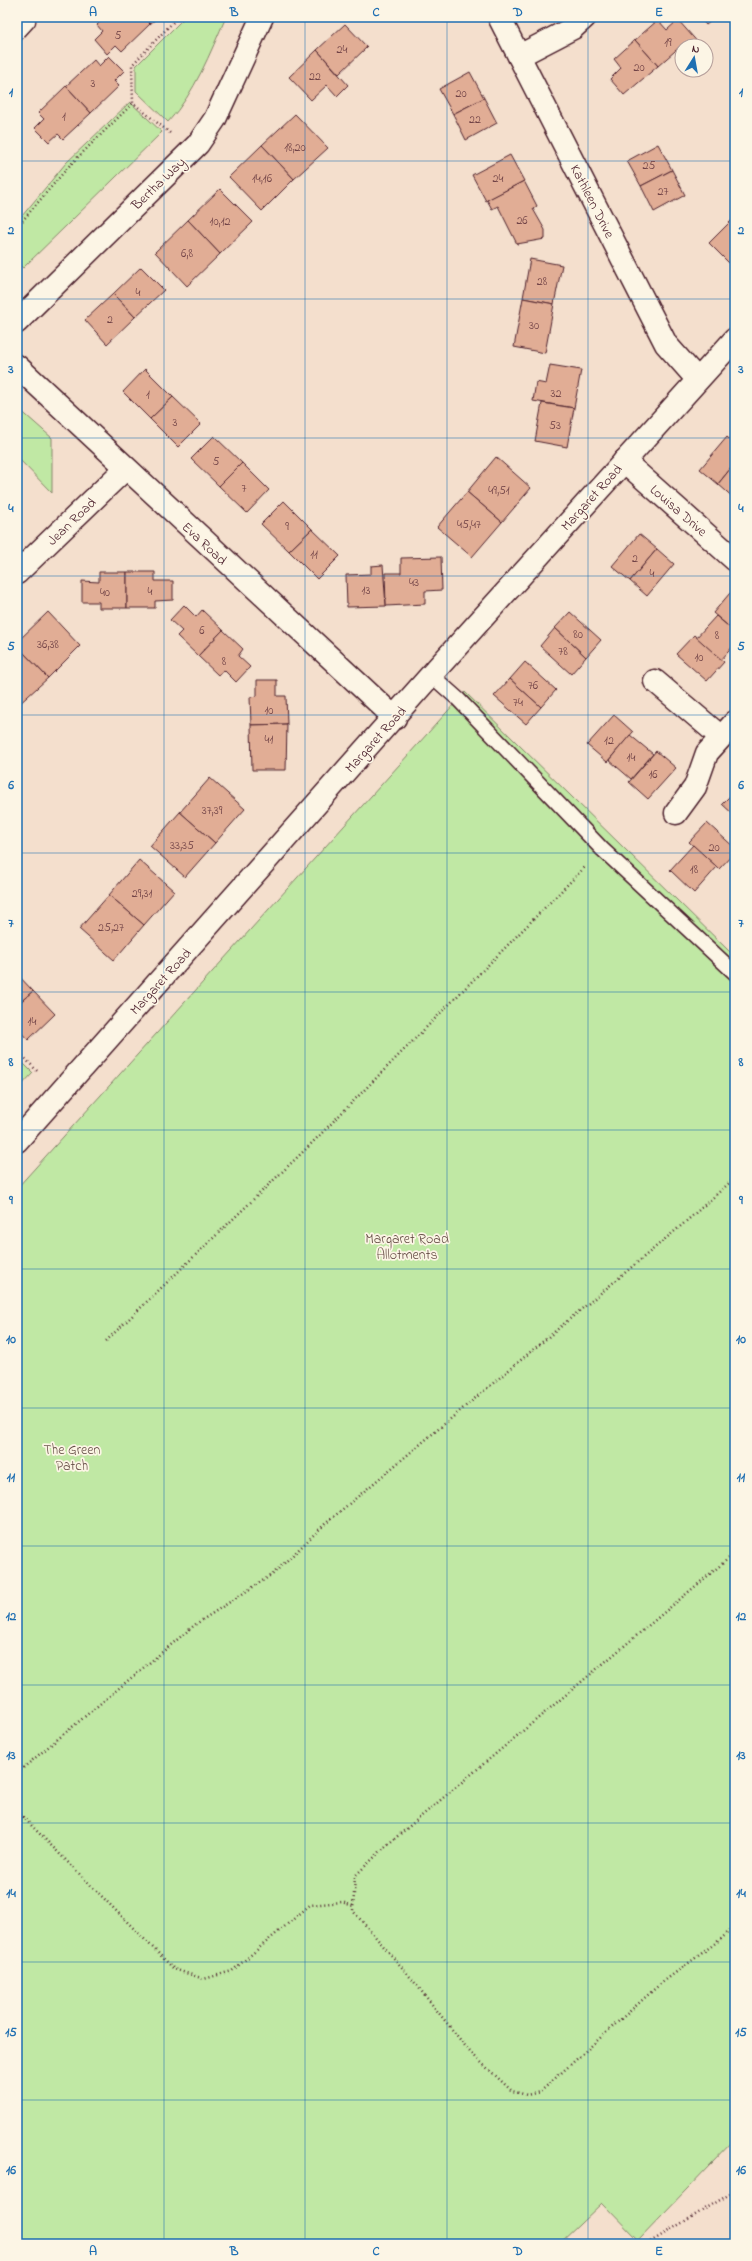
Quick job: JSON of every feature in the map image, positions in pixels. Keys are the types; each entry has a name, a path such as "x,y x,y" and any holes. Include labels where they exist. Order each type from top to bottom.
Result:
{"street":[{"name":"Bertha Way","path":"17,322 198,144 215,119 262,17"},
{"name":"Kathleen Drive","path":"499,17 666,344 697,379"},
{"path":"519,56 573,28 585,17"},
{"name":"Margaret Road","path":"17,1141 395,718 431,675 697,379 735,339"},
{"name":"Eva Road","path":"17,366 125,469 395,718"},
{"name":"Louisa Drive","path":"624,461 735,560"},
{"name":"Jean Road","path":"17,573 125,469"},
{"path":"655,681 728,730 707,753 695,788 676,814"}],"lane":[{"path":"17,33 28,21 25,17"},
{"path":"431,675 464,705 602,849 735,974"}],"path":[{"path":"17,227 70,165 133,103 132,64 178,17"},
{"path":"133,103 171,134"},
{"path":"106,1341 307,1148 602,849"},
{"path":"17,1050 40,1075"},
{"path":"17,1773 196,1624 273,1574 325,1524 682,1225 735,1178"},
{"path":"735,1553 387,1845 355,1876 353,1906 353,1911 412,1978 470,2052 512,2091 527,2096 540,2092 659,1986 721,1939 735,1926"},
{"path":"17,1811 174,1969 204,1979 232,1971 310,1905 342,1902 353,1906"},
{"path":"647,2244 735,2191"}],"green space":[{"path":"185,17 226,17 194,86 178,111 168,122 136,91 136,66"},
{"path":"130,102 162,132 23,268 17,263 17,222 66,163"},
{"path":"18,408 52,438 52,493 17,457"},
{"name":"Margaret Road Allotments","path":"465,692 731,953 735,949 735,2139 638,2240 602,2203 559,2244 17,2244 17,1188"},
{"path":"17,1057 33,1073 17,1090"}],"building":[{"path":"105,17 143,17 150,24 122,51 116,45 107,54 94,39 102,31 97,25"},
{"path":"143,17 158,17 150,24"},
{"path":"699,17 716,17 706,25"},
{"path":"658,20 667,30 678,20 694,38 674,38 674,52 658,66 635,40"},
{"path":"345,24 367,47 339,74 317,50"},
{"path":"635,40 658,66 624,95 610,79 621,68 614,59"},
{"path":"317,50 348,85 337,96 327,85 311,100 289,77"},
{"path":"109,56 124,71 114,81 119,86 91,113 66,86 94,60 99,66"},
{"path":"470,72 484,98 453,114 439,89"},
{"path":"66,86 91,113 63,139 58,134 49,142 35,128 44,119 38,113"},
{"path":"484,98 497,123 466,140 453,114"},
{"path":"295,114 328,148 294,179 262,145"},
{"path":"658,144 672,170 641,186 627,161"},
{"path":"262,145 294,179 262,211 229,177"},
{"path":"510,155 524,181 486,201 472,175"},
{"path":"672,170 685,195 654,212 641,186"},
{"path":"524,181 537,206 533,209 545,230 545,239 517,244 498,206 492,209 487,200"},
{"path":"220,189 253,222 220,254 188,220"},
{"path":"735,217 735,265 733,267 709,243"},
{"path":"188,220 220,254 187,286 155,252"},
{"path":"530,259 562,265 554,304 523,298"},
{"path":"141,267 164,290 135,317 113,294"},
{"path":"113,294 135,317 107,344 85,320"},
{"path":"523,298 554,304 545,353 514,347"},
{"path":"550,365 581,370 574,408 533,401 536,382 546,384"},
{"path":"145,369 173,397 150,419 123,392"},
{"path":"173,397 201,424 178,447 150,419"},
{"path":"542,403 574,408 567,447 535,441"},
{"path":"214,436 242,463 219,486 191,459"},
{"path":"727,437 735,444 735,463 718,484 700,469"},
{"path":"496,457 531,488 502,522 467,492"},
{"path":"242,463 269,490 247,513 219,486"},
{"path":"735,463 735,499 718,484"},
{"path":"467,492 502,522 472,557 437,527"},
{"path":"284,501 312,529 289,551 261,524"},
{"path":"312,529 340,556 317,579 289,551"},
{"path":"639,534 657,549 630,581 612,566"},
{"path":"657,549 674,564 647,596 630,581"},
{"path":"441,557 442,590 425,591 425,604 386,606 385,573 401,573 401,558"},
{"path":"383,565 386,606 347,607 346,575 371,574 371,566"},
{"path":"99,572 127,572 127,608 99,608 99,602 82,602 82,581 99,582"},
{"path":"127,572 155,572 155,581 173,581 173,600 155,601 155,608 127,608"},
{"path":"730,593 735,597 735,632 713,613"},
{"path":"184,605 196,617 202,610 223,630 198,656 177,636 182,631 170,620"},
{"path":"48,612 80,646 48,678 17,646 17,642"},
{"path":"570,612 601,640 586,657 555,628"},
{"path":"716,616 735,632 735,644 721,660 696,638"},
{"path":"555,628 586,657 571,674 540,646"},
{"path":"223,630 243,649 238,656 250,667 236,682 224,670 218,675 198,656"},
{"path":"694,635 724,662 707,681 676,654"},
{"path":"17,646 48,678 17,706"},
{"path":"525,662 556,690 541,707 510,679"},
{"path":"510,679 541,707 526,724 494,696"},
{"path":"257,680 277,680 277,696 286,696 287,724 251,725 250,697 257,696"},
{"path":"614,715 633,732 607,762 587,745"},
{"path":"287,724 286,770 252,770 251,725"},
{"path":"630,735 653,754 631,779 609,760"},
{"path":"656,751 676,768 648,799 629,782"},
{"path":"210,778 245,809 215,843 180,812"},
{"path":"735,791 735,816 722,804"},
{"path":"180,812 215,843 185,877 150,846"},
{"path":"707,823 735,848 735,852 719,869 689,842"},
{"path":"693,845 717,867 694,893 670,870"},
{"path":"139,860 174,891 144,925 109,895"},
{"path":"109,895 144,925 114,960 79,929"},
{"path":"17,974 33,991 17,1005"},
{"path":"33,991 55,1014 28,1040 17,1028 17,1005"}],"park label":[{"name":"The Green Patch","path":"72,1458"}]}
